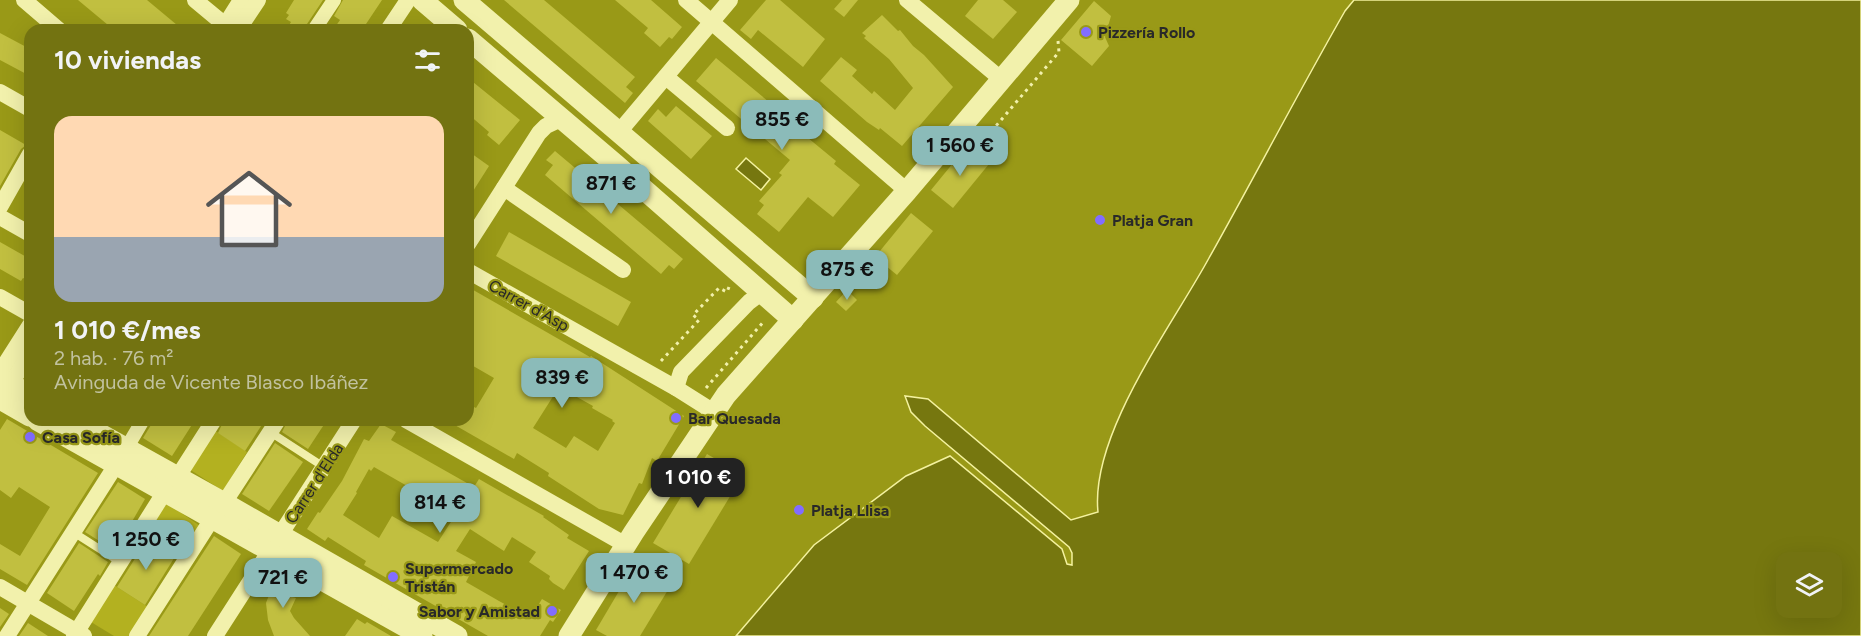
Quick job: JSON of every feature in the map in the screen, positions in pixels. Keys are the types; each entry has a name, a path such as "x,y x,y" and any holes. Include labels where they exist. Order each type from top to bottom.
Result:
{"street":[{"path":"24,0 52,24"},
{"path":"195,0 223,24"},
{"path":"230,24 241,0"},
{"path":"233,24 258,0"},
{"path":"318,24 334,0"},
{"path":"392,24 408,0"},
{"path":"422,0 450,24"},
{"path":"464,0 813,298"},
{"path":"686,0 907,191"},
{"path":"591,144 603,144 619,132 730,0"},
{"path":"908,0 1001,79"},
{"path":"569,636 626,545 706,406 726,395 813,298 1069,0"},
{"path":"474,44 793,320"},
{"path":"666,77 727,128"},
{"path":"0,92 24,106"},
{"path":"474,235 539,133 546,126 561,119"},
{"path":"0,207 24,165"},
{"path":"504,188 623,270"},
{"path":"0,217 24,231"},
{"name":"Carrer d'Asp","path":"474,274 706,406"},
{"path":"676,388 681,372 749,302 757,296 771,300"},
{"path":"0,297 24,311"},
{"path":"2,389 24,338"},
{"path":"2,389 24,361"},
{"path":"2,389 24,394"},
{"path":"2,389 24,410"},
{"path":"51,426 121,457 275,543 457,636"},
{"path":"82,426 121,457"},
{"path":"7,636 139,426"},
{"path":"0,588 79,634 120,562 210,426"},
{"path":"137,636 274,426"},
{"name":"Carrer d'Elda","path":"215,636 350,426"},
{"path":"417,426 626,545"},
{"path":"275,543 422,636"}],"lane":[{"path":"274,426 324,467"},
{"path":"73,532 120,562"}],"path":[{"path":"706,406 709,383 771,300"}],"shaded area":[{"path":"1354,0 1861,0 1861,636 736,636 814,545 906,476 950,456 1062,549 1067,564 1072,565 1072,553 1069,547 925,426 911,412 905,396 928,399 1071,520 1098,512 1099,481 1107,449 1120,415 1345,11"},
{"path":"746,158 770,179 761,190 736,169"},
{"path":"214,430 247,452 223,491 189,469"},
{"path":"167,503 200,526 180,558 145,536"},
{"path":"114,585 148,607 129,636 114,636 91,622"}],"building":[{"path":"78,0 147,0 176,24 107,24"},
{"path":"294,0 323,0 307,24 290,24 291,22 286,19 289,15 286,13"},
{"path":"343,0 382,0 366,24 337,24 340,20 334,16"},
{"path":"504,0 544,0 635,77 626,87 633,93 625,103"},
{"path":"615,0 651,0 682,27 672,39 669,37 660,47 644,33 648,28"},
{"path":"766,0 780,0 825,39 803,67 758,30 751,39 740,30"},
{"path":"842,0 858,0 844,17 834,9"},
{"path":"978,0 1003,0 1017,12 993,39 965,16"},
{"path":"1094,1 1111,16 1105,37 1109,46 1092,66 1061,40"},
{"path":"882,15 898,31 900,30 953,87 902,146 880,128 879,130 867,122 820,81 841,57 857,70 852,76 872,94 874,91 895,110 913,88 889,59 864,38 866,36 862,33"},
{"path":"0,33 24,46 24,73 0,60"},
{"path":"716,58 804,131 802,133 836,161 834,164 860,185 833,217 808,197 779,232 757,214 764,205 759,201 782,175 779,173 790,160 696,81"},
{"path":"474,83 520,120 499,145 487,135 489,132 474,119"},
{"path":"676,106 712,136 691,159 648,121 658,109 666,117"},
{"path":"0,130 24,144 24,147 0,186"},
{"path":"967,146 989,164 953,208 931,190"},
{"path":"555,151 683,259 674,269 669,265 661,274 545,175 553,165 546,160"},
{"path":"474,155 489,166 474,190"},
{"path":"911,213 933,231 897,275 875,257"},
{"path":"509,232 631,302 618,326 496,256"},
{"path":"0,242 24,256 24,278 21,281 0,269"},
{"path":"474,290 591,356 684,416 657,461 652,458 642,484 639,483 623,515 599,509 517,453 514,459 456,426 474,426 474,407 476,408 494,378 474,366","holes":["559,387 593,406 592,408 615,423 598,451 574,436 566,448 533,428"]},
{"path":"847,290 857,300 846,311 836,302"},
{"path":"7,419 98,473 27,585 0,569 0,544 20,556 50,507 19,487 11,498 0,490 0,430"},
{"path":"150,426 191,426 172,456 143,438"},
{"path":"221,426 261,426 245,451 218,433"},
{"path":"285,426 323,426 308,449 282,432"},
{"path":"380,426 385,426 396,432 391,440 474,487 479,479 544,516 569,535 567,538 589,551 564,590 549,579 550,576 529,562 536,552 512,537 504,551 470,529 456,551 476,562 466,582 499,601 530,618 542,599 561,610 553,622 550,620 540,636 488,636 364,565 366,561 328,537 325,541 307,529 342,481 364,439 369,441","holes":["374,467 456,514 438,542 392,516 379,538 343,515 369,469 371,471"]},
{"path":"275,443 303,462 269,511 242,494"},
{"path":"707,454 743,475 689,564 653,543"},
{"path":"118,482 145,499 115,551 85,532"},
{"path":"214,536 241,554 188,636 149,636"},
{"path":"148,538 176,555 145,605 117,587"},
{"path":"79,543 108,562 74,611 47,593"},
{"path":"635,564 671,585 640,636 607,636 596,630"},
{"path":"277,574 285,578 286,575 298,583 292,597 296,598 290,611 310,636 274,636 268,620 266,603"},
{"path":"0,608 9,614 0,627"},
{"path":"357,619 365,624 367,622 391,636 345,636"},
{"path":"28,623 48,636 19,636"}],"place":[{"name":"Pizzería Rollo","path":"1086,32"},
{"name":"Platja Gran","path":"1100,220"},
{"name":"Bar Quesada","path":"676,418"},
{"name":"Casa Sofía","path":"30,437"},
{"name":"Platja Llisa","path":"799,510"},
{"name":"Supermercado Tristán","path":"393,577"},
{"name":"Sabor y Amistad","path":"552,611"}]}
